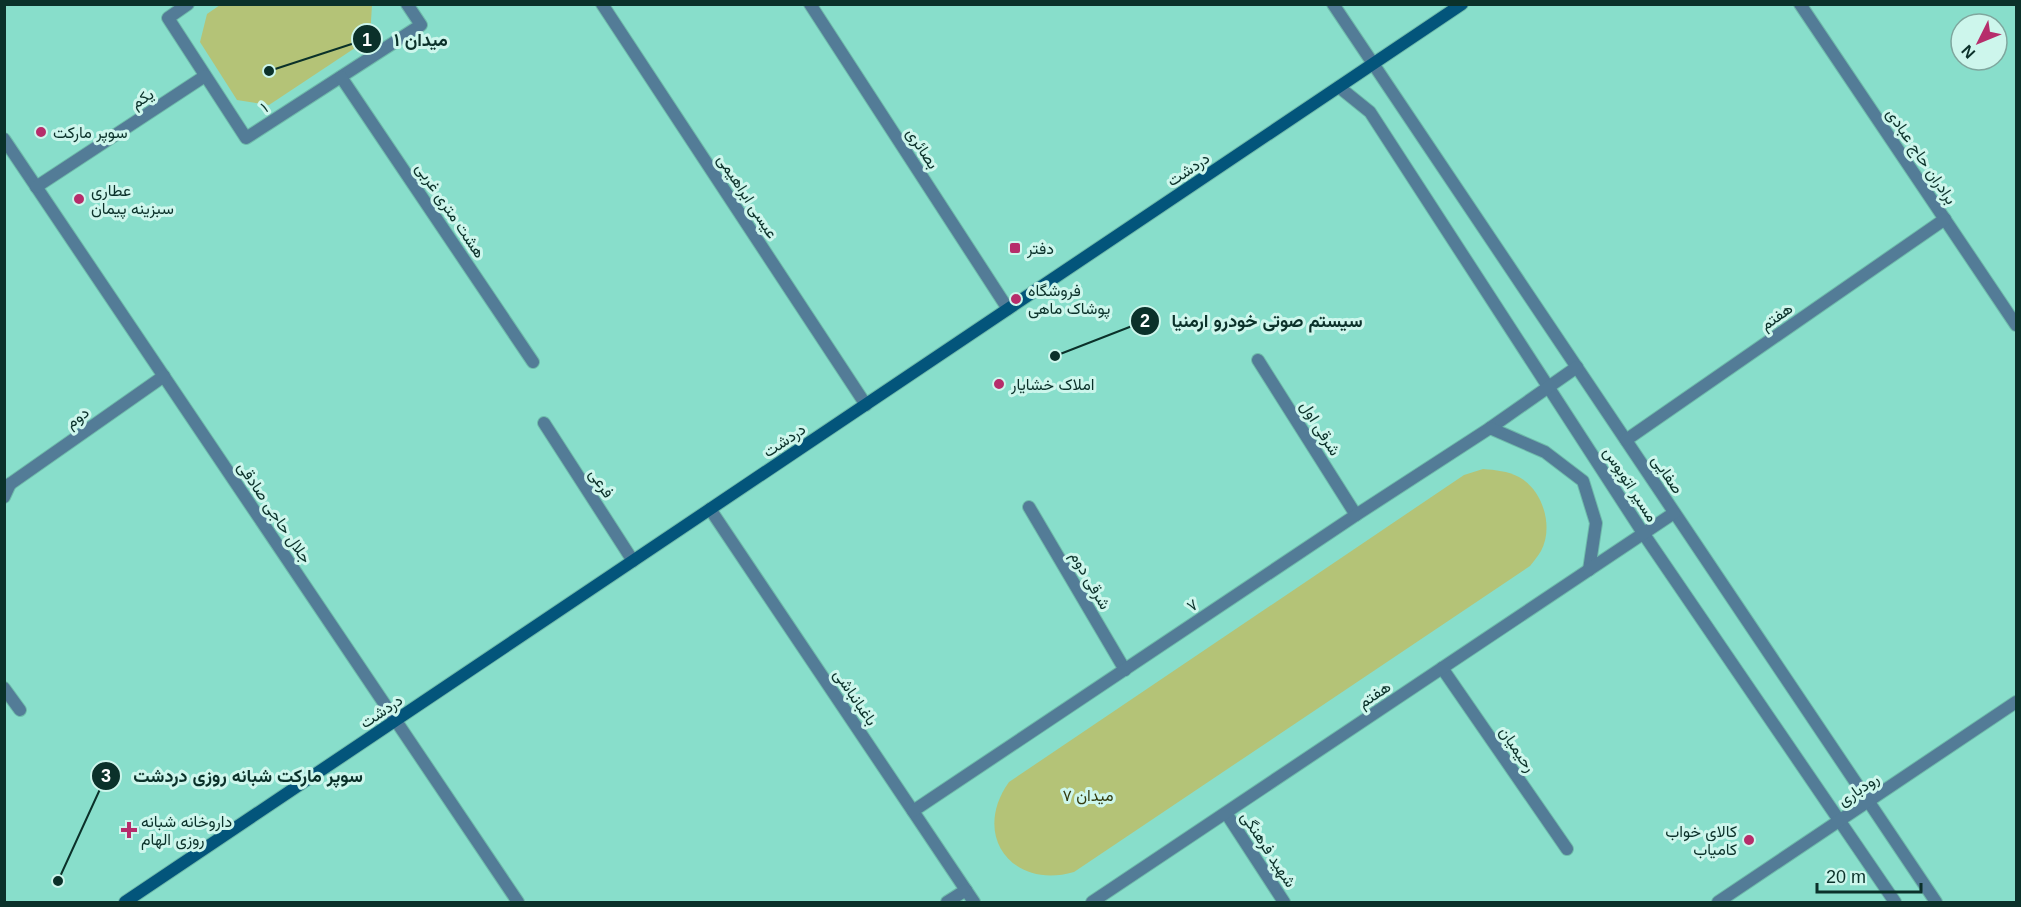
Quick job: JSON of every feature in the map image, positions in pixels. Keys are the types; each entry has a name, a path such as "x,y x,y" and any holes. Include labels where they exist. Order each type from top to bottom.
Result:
{"main road":[{"name":"دردشت","path":"125,903 1461,4"}],"street":[{"name":"۱","path":"188,4 168,18 246,138 421,25 407,4"},
{"name":"عیسی ابراهیمی","path":"602,4 866,405"},
{"name":"بصائری","path":"810,4 1008,309"},
{"name":"صفایی","path":"1333,4 1936,903"},
{"name":"برادران حاج عبادی","path":"1800,4 2016,325"},
{"name":"یکم","path":"36,187 205,76"},
{"name":"هشت متری غربی","path":"341,77 533,362"},
{"name":"مسیر اتوبوس","path":"1339,87 1370,112 1643,533 1895,903"},
{"name":"جلال حاجی صادقی","path":"4,139 518,903"},
{"name":"هفتم","path":"1626,440 1945,219"},
{"name":"شرقی اول","path":"1258,360 1356,515"},
{"name":"۷","path":"913,811 1490,428 1577,367"},
{"name":"دوم","path":"7,484 164,376"},
{"name":"فرعی","path":"544,423 633,561"},
{"path":"1490,428 1545,452 1583,481 1596,523 1589,570"},
{"path":"4,497 7,484"},
{"name":"شرقی دوم","path":"1029,507 1125,670"},
{"name":"باغبانباشی","path":"710,509 974,903"},
{"name":"هفتم","path":"1092,903 1674,513"},
{"name":"رحیمیان","path":"1442,668 1567,849"},
{"path":"4,688 20,710"},
{"name":"رودباری","path":"1718,903 2016,702"},
{"name":"شهید فرهنگی","path":"1226,813 1284,903"},
{"path":"946,903 966,890"}],"green space":[{"path":"220,5 372,5 370,38 269,105 237,100 200,42 207,14"},
{"name":"میدان ۷","path":"1483,469 1506,472 1519,477 1527,483 1540,500 1546,520 1545,541 1530,566 1074,872 1052,875 1032,873 1016,865 1004,854 997,839 994,821 998,802 1009,782 1464,475"}],"place":[{"name":"میدان ۱","path":"269,71"},
{"name":"سوپر مارکت","path":"41,132"},
{"name":"عطاری سبزینه پیمان","path":"79,199"},
{"name":"دفتر","path":"1015,248"},
{"name":"فروشگاه پوشاک ماهی","path":"1016,299"},
{"name":"سیستم صوتی خودرو ارمنیا","path":"1055,356"},
{"name":"املاک خشایار","path":"999,384"},
{"name":"داروخانه شبانه روزی الهام","path":"129,830"},
{"name":"کالای خواب کامیاب","path":"1749,840"},
{"name":"سوپر مارکت شبانه روزی دردشت","path":"58,881"}]}
